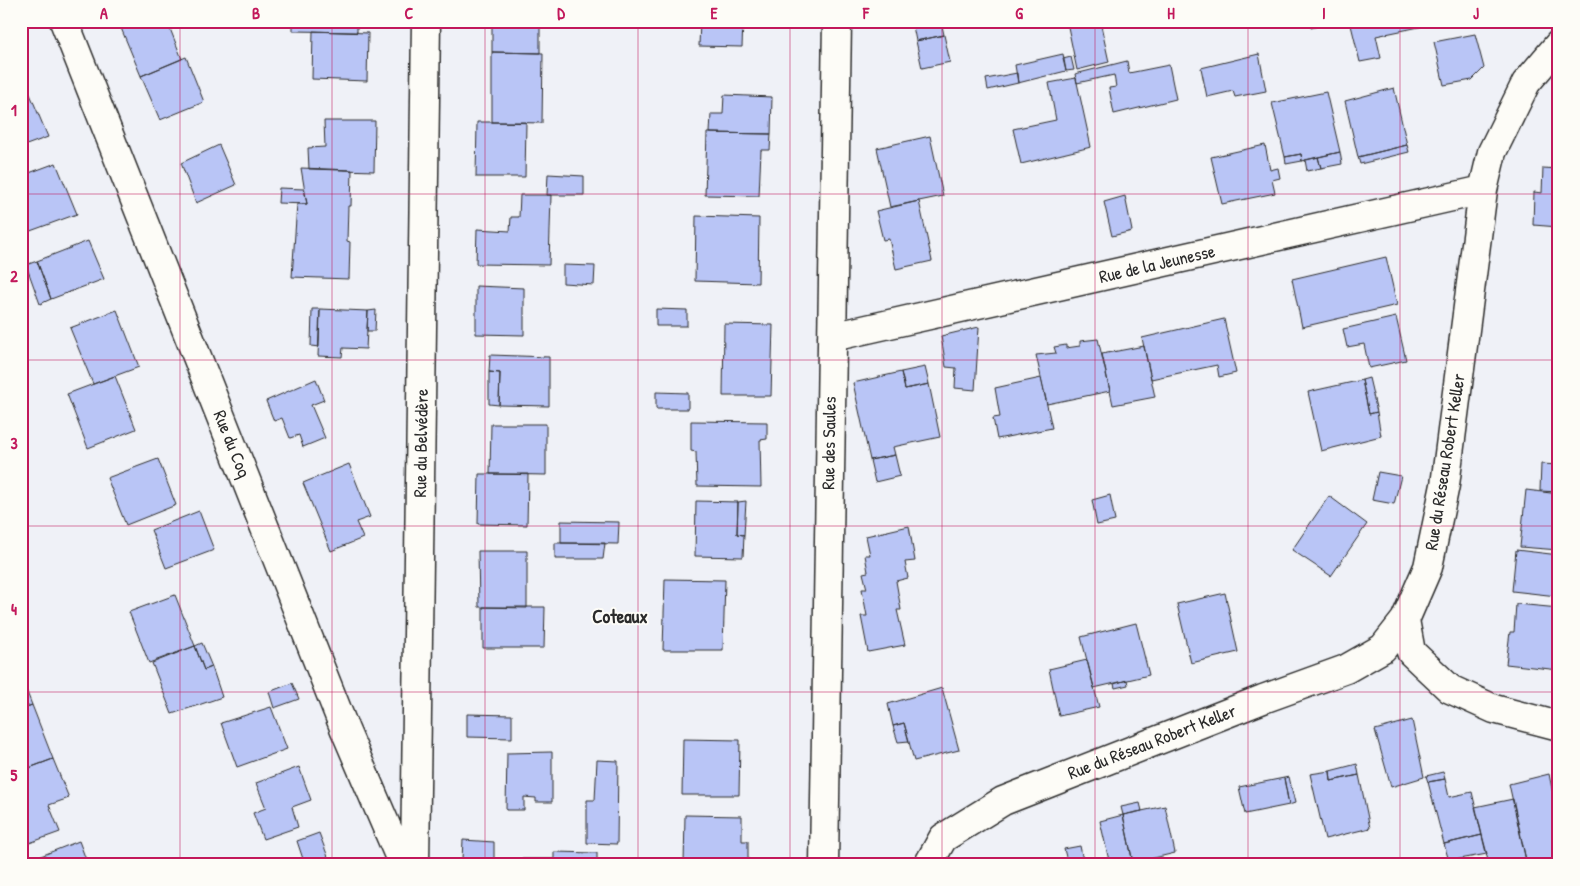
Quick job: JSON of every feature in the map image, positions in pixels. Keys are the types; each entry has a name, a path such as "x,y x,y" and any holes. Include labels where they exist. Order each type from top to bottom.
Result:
{"street":[{"name":"Rue du Coq","path":"64,21 345,730 403,865"},
{"name":"Rue du Belvédère","path":"415,865 426,21"},
{"name":"Rue des Saules","path":"824,865 837,21"},
{"name":"Rue du Réseau Robert Keller","path":"908,865 943,838 1003,801 1263,699 1346,669 1383,648 1405,620 1428,567 1445,485 1483,190 1492,152 1526,83 1559,44"},
{"name":"Rue de la Jeunesse","path":"832,337 1483,190"},
{"path":"1405,620 1412,652 1450,689 1494,709 1559,726"},
{"name":"Rue du Réseau Robert Keller","path":"928,865 943,838"}],"building":[{"path":"136,21 167,21 182,59 141,76 121,28"},
{"path":"293,21 357,21 357,32 293,31"},
{"path":"492,21 540,21 540,53 492,52"},
{"path":"700,21 743,21 742,47 699,46"},
{"path":"912,21 941,21 944,35 916,41"},
{"path":"1100,21 1109,62 1077,70 1067,22"},
{"path":"1310,21 1336,21 1311,28"},
{"path":"1350,21 1423,21 1424,26 1376,36 1381,58 1360,62"},
{"path":"313,31 368,33 367,81 312,79"},
{"path":"1475,34 1484,68 1472,80 1444,85 1434,42"},
{"path":"944,35 950,62 922,68 916,41"},
{"path":"492,52 543,53 542,123 492,122"},
{"path":"1063,54 1066,71 1018,83 1015,65"},
{"path":"1259,54 1266,91 1235,97 1233,91 1207,97 1201,68"},
{"path":"186,57 204,102 160,120 141,76"},
{"path":"1071,57 1074,70 1066,71 1063,59"},
{"path":"1127,61 1129,73 1169,65 1176,99 1114,114 1109,88 1116,87 1114,75 1077,83 1075,74"},
{"path":"1017,73 1018,83 988,90 986,79"},
{"path":"1076,78 1091,147 1021,164 1013,129 1056,120 1049,83"},
{"path":"1394,88 1407,145 1358,157 1345,101"},
{"path":"1326,92 1340,152 1302,161 1301,154 1285,157 1272,103"},
{"path":"30,94 48,137 21,147 21,97"},
{"path":"724,95 772,97 771,134 710,133 711,114 723,114"},
{"path":"324,121 375,121 374,171 309,169 308,148 325,147"},
{"path":"477,122 526,122 525,177 476,177"},
{"path":"707,133 771,134 770,150 761,150 759,196 705,195"},
{"path":"930,136 943,196 890,207 877,148"},
{"path":"219,145 236,185 196,203 181,163"},
{"path":"1265,145 1270,170 1278,168 1280,178 1272,180 1275,193 1222,204 1211,157"},
{"path":"1407,145 1409,152 1360,164 1358,157"},
{"path":"1340,152 1342,164 1321,168 1318,157"},
{"path":"1301,154 1302,161 1286,164 1285,157"},
{"path":"1318,157 1321,168 1307,171 1305,160"},
{"path":"56,163 77,214 22,234 21,176"},
{"path":"301,168 352,170 351,206 348,206 347,241 350,242 349,279 292,277 297,204 307,204"},
{"path":"1543,168 1559,169 1559,227 1533,225 1534,192 1542,193"},
{"path":"548,174 584,176 584,195 547,195"},
{"path":"279,188 304,189 307,204 278,203"},
{"path":"520,195 551,195 549,265 476,264 477,229 510,231 511,217 519,217"},
{"path":"1125,196 1132,231 1112,236 1104,202"},
{"path":"919,201 932,261 896,269 889,239 883,240 876,211"},
{"path":"696,216 759,218 758,283 695,281"},
{"path":"88,241 104,279 51,299 37,261"},
{"path":"1386,257 1397,305 1302,327 1292,279"},
{"path":"37,261 51,299 40,304 26,265"},
{"path":"563,265 595,266 594,285 563,283"},
{"path":"476,286 524,288 524,335 476,334"},
{"path":"312,309 320,309 319,347 311,346"},
{"path":"320,309 368,311 366,349 343,348 342,357 318,356"},
{"path":"656,309 687,310 687,326 656,326"},
{"path":"117,310 139,367 93,384 70,328"},
{"path":"376,310 375,331 367,331 368,311"},
{"path":"1396,317 1406,360 1369,368 1364,344 1347,347 1343,329"},
{"path":"1224,319 1236,373 1219,377 1217,365 1151,379 1142,338"},
{"path":"724,324 773,325 771,396 723,396"},
{"path":"979,327 975,390 955,388 956,368 946,367 941,336"},
{"path":"1098,339 1110,391 1047,404 1036,355 1056,353 1054,347 1066,345 1066,348 1080,346 1080,341"},
{"path":"1144,346 1155,397 1113,405 1102,354"},
{"path":"490,355 549,357 549,406 499,405 500,373 489,372"},
{"path":"925,367 929,384 905,389 901,372"},
{"path":"489,372 500,373 499,405 489,404"},
{"path":"901,372 905,389 929,384 940,437 893,447 895,455 870,460 853,383"},
{"path":"115,376 136,429 88,448 67,394"},
{"path":"1041,378 1052,428 997,439 993,418 1000,417 995,388"},
{"path":"1369,378 1377,412 1369,414 1362,380"},
{"path":"316,379 324,400 311,405 325,438 303,447 299,435 290,438 282,418 274,421 266,401"},
{"path":"1362,380 1369,414 1377,412 1381,436 1321,451 1308,392"},
{"path":"656,392 688,393 688,409 656,409"},
{"path":"691,421 767,422 767,439 760,440 761,487 697,486 696,452 691,451"},
{"path":"491,424 546,424 546,475 490,474"},
{"path":"895,455 900,476 875,482 870,460"},
{"path":"158,459 176,505 126,525 107,478"},
{"path":"349,464 370,517 356,522 363,538 331,551 303,483"},
{"path":"1541,464 1559,465 1559,492 1540,491"},
{"path":"1378,472 1401,476 1394,504 1372,500"},
{"path":"479,474 528,474 527,525 478,524"},
{"path":"1526,490 1559,494 1559,550 1520,547"},
{"path":"1110,495 1115,521 1097,525 1092,500"},
{"path":"1329,496 1367,524 1331,576 1292,550"},
{"path":"696,501 738,502 737,534 744,535 743,557 695,556"},
{"path":"746,501 744,535 737,534 738,502"},
{"path":"199,511 214,550 166,568 151,530"},
{"path":"561,521 619,522 618,544 561,543"},
{"path":"909,526 915,561 905,562 908,578 896,581 901,610 897,610 905,645 868,652 861,616 867,616 862,589 867,589 863,573 868,572 865,555 870,555 866,536"},
{"path":"555,543 605,543 603,559 555,559"},
{"path":"1516,550 1559,555 1557,596 1512,591"},
{"path":"478,551 527,551 527,608 479,607"},
{"path":"665,579 725,580 723,650 663,650"},
{"path":"1225,593 1238,652 1191,663 1177,604"},
{"path":"175,595 195,646 149,663 129,612"},
{"path":"1516,604 1559,608 1559,670 1506,664 1510,632 1514,632"},
{"path":"483,607 545,607 544,648 483,648"},
{"path":"1136,623 1149,675 1094,688 1081,637"},
{"path":"202,643 212,667 204,670 195,646"},
{"path":"195,646 204,670 212,667 222,697 172,714 152,663"},
{"path":"1087,660 1099,707 1059,716 1049,669"},
{"path":"21,677 32,705 21,709"},
{"path":"1127,680 1128,685 1115,688 1114,684"},
{"path":"292,683 299,699 274,708 269,692"},
{"path":"942,688 959,750 914,761 904,723 893,726 888,704"},
{"path":"32,705 53,759 21,771 21,709"},
{"path":"271,707 287,749 237,767 221,723"},
{"path":"467,714 512,715 512,738 467,737"},
{"path":"1412,720 1424,777 1391,787 1375,730"},
{"path":"904,723 909,741 898,742 893,726"},
{"path":"683,739 740,740 739,795 682,795"},
{"path":"552,752 552,802 536,802 536,798 524,797 524,810 506,810 507,753"},
{"path":"53,759 69,798 49,805 60,832 21,846 21,771"},
{"path":"597,760 618,761 617,844 587,843 587,800 595,800"},
{"path":"1357,764 1359,775 1331,781 1330,771"},
{"path":"299,767 311,800 292,807 298,827 263,839 253,813 266,808 256,783"},
{"path":"1330,771 1331,781 1359,775 1370,828 1325,839 1310,774"},
{"path":"1443,772 1445,779 1428,782 1426,776"},
{"path":"1549,774 1559,824 1559,865 1527,865 1509,784"},
{"path":"1289,777 1295,803 1289,805 1284,778"},
{"path":"1284,778 1289,805 1245,814 1239,787"},
{"path":"1445,779 1449,797 1472,792 1482,835 1444,844 1428,782"},
{"path":"1513,799 1527,865 1489,865 1475,807"},
{"path":"1140,803 1142,811 1123,815 1121,807"},
{"path":"1165,806 1175,853 1133,863 1123,815"},
{"path":"685,815 742,816 742,841 748,841 748,865 684,865"},
{"path":"1123,815 1133,863 1110,865 1100,821"},
{"path":"319,833 331,865 305,865 297,841"},
{"path":"1482,835 1487,854 1449,861 1444,844"},
{"path":"463,840 494,842 494,860 462,859"},
{"path":"79,841 88,865 35,865 33,859"},
{"path":"1080,846 1084,865 1068,865 1064,849"},
{"path":"554,852 597,853 597,865 518,865 518,859 554,859"},
{"path":"1025,859 1026,865 1004,865 1004,864"}],"district":[{"name":"Coteaux","path":"620,616"}]}
